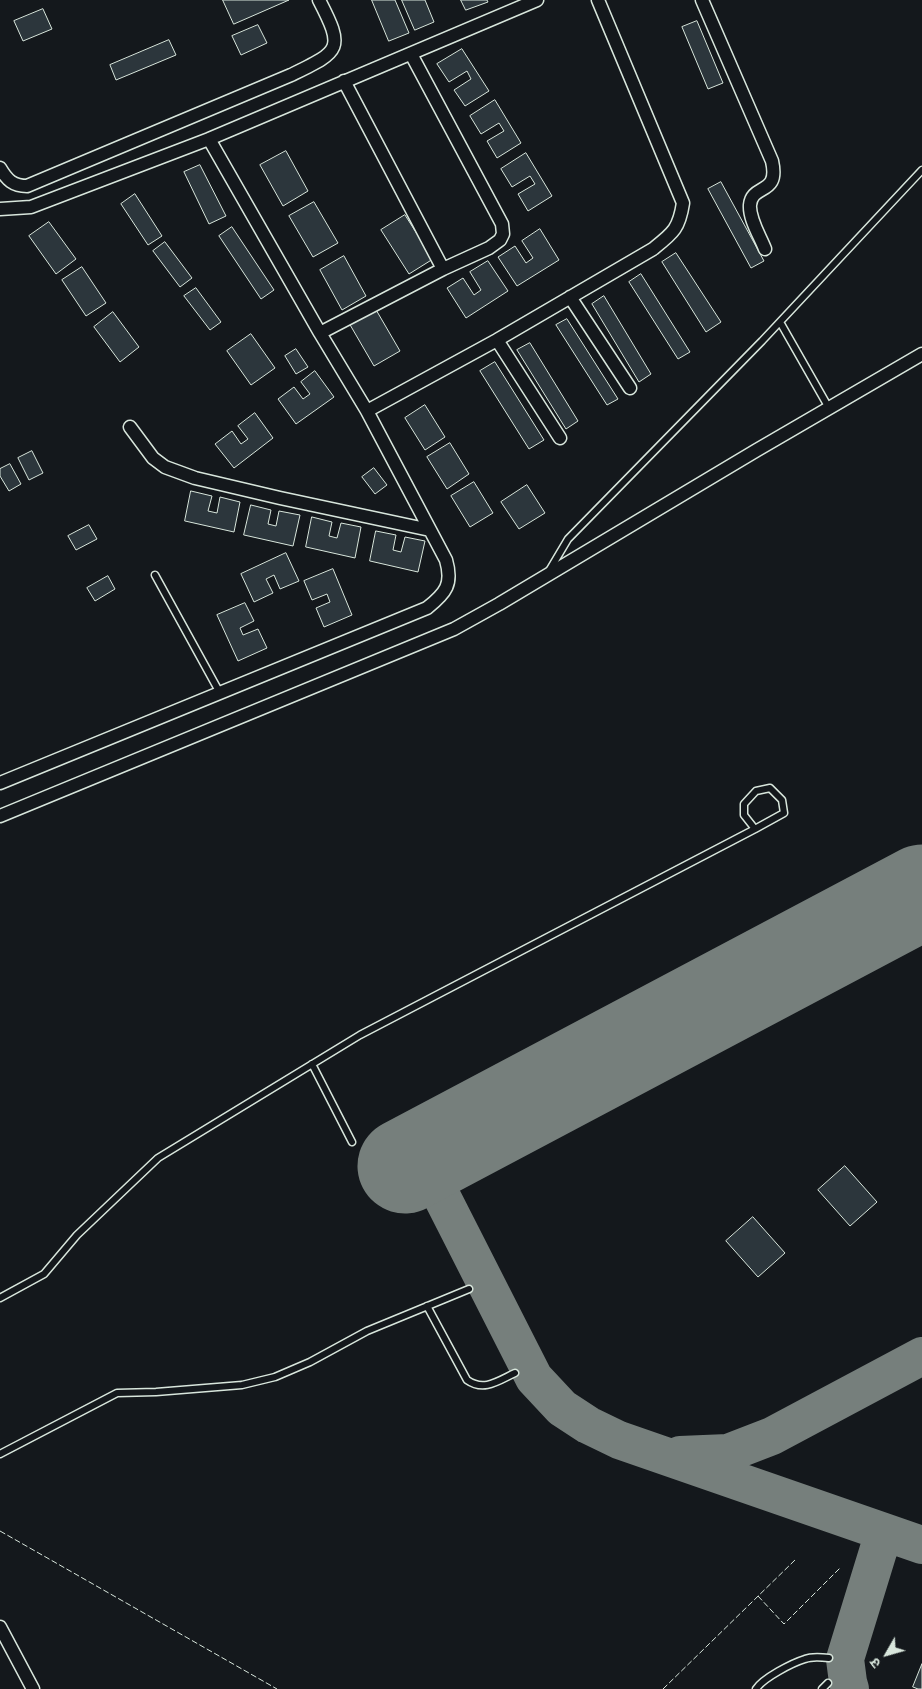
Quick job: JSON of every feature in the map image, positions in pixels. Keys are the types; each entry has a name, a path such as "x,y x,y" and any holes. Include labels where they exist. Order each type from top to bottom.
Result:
{"street":[{"path":"0,168 12,183 17,186 27,186 291,74 322,59 331,52 335,40 332,27 319,0"},
{"path":"367,411 497,340 653,249 672,234 680,220 683,203 598,0"},
{"path":"702,0 772,161 775,174 774,179 752,198 750,204 750,212 764,249"},
{"path":"0,209 31,207 209,139 530,2"},
{"path":"320,333 443,269 489,248 500,240 504,234 502,224 411,54"},
{"path":"344,81 443,269"},
{"path":"0,783 427,608 438,599 448,586 450,574 446,560 367,411 209,139"},
{"path":"570,297 630,388"},
{"path":"497,340 560,438"},
{"path":"0,816 454,628 548,575 922,354"},
{"path":"130,427 153,458 165,467 195,478 430,530"},
{"path":"0,1627 33,1689"}],"lane":[{"path":"548,575 568,539 780,322 922,170"},
{"path":"780,322 829,408"},
{"path":"155,575 220,693"},
{"path":"0,1298 44,1274 77,1235 158,1158 360,1035 755,829 784,813 782,800 770,788 756,791 744,804 744,815 755,829"},
{"path":"312,1064 352,1142"},
{"path":"0,1454 117,1393 242,1385 275,1377 310,1362 367,1331 469,1289"},
{"path":"427,1306 467,1380 475,1386 488,1385 515,1374"},
{"path":"756,1689 781,1671 805,1658 819,1656 829,1658"},
{"path":"822,1689 828,1683"}],"building":[{"path":"223,0 289,0 234,24"},
{"path":"372,0 395,0 409,33 389,41"},
{"path":"402,0 425,0 434,22 415,30"},
{"path":"461,0 487,0 488,2 466,10"},
{"path":"43,9 52,29 23,41 14,21"},
{"path":"697,21 723,83 708,89 682,27"},
{"path":"258,25 267,43 241,55 232,36"},
{"path":"169,40 176,55 116,80 110,65"},
{"path":"462,49 489,91 465,106 454,90 471,79 467,71 449,82 437,64"},
{"path":"495,100 521,143 497,158 487,141 504,131 499,123 481,134 470,116"},
{"path":"286,151 308,191 283,206 260,165"},
{"path":"526,153 552,196 528,211 518,194 535,184 530,176 512,187 501,169"},
{"path":"200,165 226,216 209,224 184,172"},
{"path":"721,182 764,261 751,268 708,189"},
{"path":"135,194 162,236 148,245 121,204"},
{"path":"314,202 338,243 313,257 289,216"},
{"path":"405,215 433,259 409,274 381,230"},
{"path":"49,222 76,259 56,274 29,236"},
{"path":"232,227 274,290 261,299 219,236"},
{"path":"540,229 559,260 517,286 498,257 515,246 526,263 533,258 522,241"},
{"path":"165,242 192,278 180,287 153,251"},
{"path":"676,253 721,322 706,332 662,262"},
{"path":"344,256 366,296 342,310 320,270"},
{"path":"488,261 508,291 466,318 447,288 463,278 474,295 481,290 470,272"},
{"path":"82,267 106,303 86,316 62,280"},
{"path":"641,274 690,352 678,359 629,282"},
{"path":"196,288 221,322 210,330 184,296"},
{"path":"604,296 651,374 639,382 592,304"},
{"path":"375,308 400,351 374,366 349,323"},
{"path":"113,312 139,347 120,362 94,327"},
{"path":"567,319 618,399 607,405 556,325"},
{"path":"251,334 275,368 251,385 227,351"},
{"path":"530,343 578,421 566,429 517,350"},
{"path":"296,349 308,367 296,374 285,356"},
{"path":"495,362 544,440 529,449 480,371"},
{"path":"315,371 334,397 296,424 278,399 294,387 303,399 310,394 301,382"},
{"path":"425,405 445,437 425,450 405,418"},
{"path":"255,413 273,438 234,468 215,444 232,431 241,444 248,439 238,426"},
{"path":"450,443 469,474 447,489 427,457"},
{"path":"32,451 43,473 29,480 18,458"},
{"path":"10,464 21,484 9,491 0,476 0,469"},
{"path":"374,468 387,485 375,494 362,477"},
{"path":"474,482 493,513 470,527 451,496"},
{"path":"527,485 545,513 519,529 501,502"},
{"path":"191,491 212,496 208,511 217,513 220,497 240,502 234,532 185,521"},
{"path":"251,505 271,510 268,524 276,526 279,511 300,515 293,546 244,535"},
{"path":"312,517 332,522 329,536 337,538 341,523 361,527 355,558 306,547"},
{"path":"89,525 97,539 76,550 68,536"},
{"path":"376,531 396,535 393,550 401,552 405,537 425,541 418,572 370,561"},
{"path":"286,553 299,581 280,589 274,575 266,579 273,593 254,602 241,574"},
{"path":"333,569 352,615 324,627 316,608 330,602 327,594 312,600 304,581"},
{"path":"108,576 115,589 95,601 87,588"},
{"path":"245,603 254,621 240,628 243,635 258,629 267,648 238,661 217,615"},
{"path":"845,1166 877,1202 850,1226 818,1190"},
{"path":"753,1217 785,1253 758,1277 726,1241"},
{"path":"922,1664 922,1689 918,1689 913,1687"}],"taxiway":[{"path":"424,1156 442,1197 534,1378 562,1408 588,1425 619,1440 922,1545"},
{"path":"680,1455 728,1453 772,1436 922,1356"},
{"path":"850,1689 845,1659 884,1532"}],"runway":[{"path":"405,1166 922,892"}],"fence":[{"path":"0,1531 277,1689"},
{"path":"663,1689 795,1560"},
{"path":"758,1596 784,1624 840,1568"}]}
